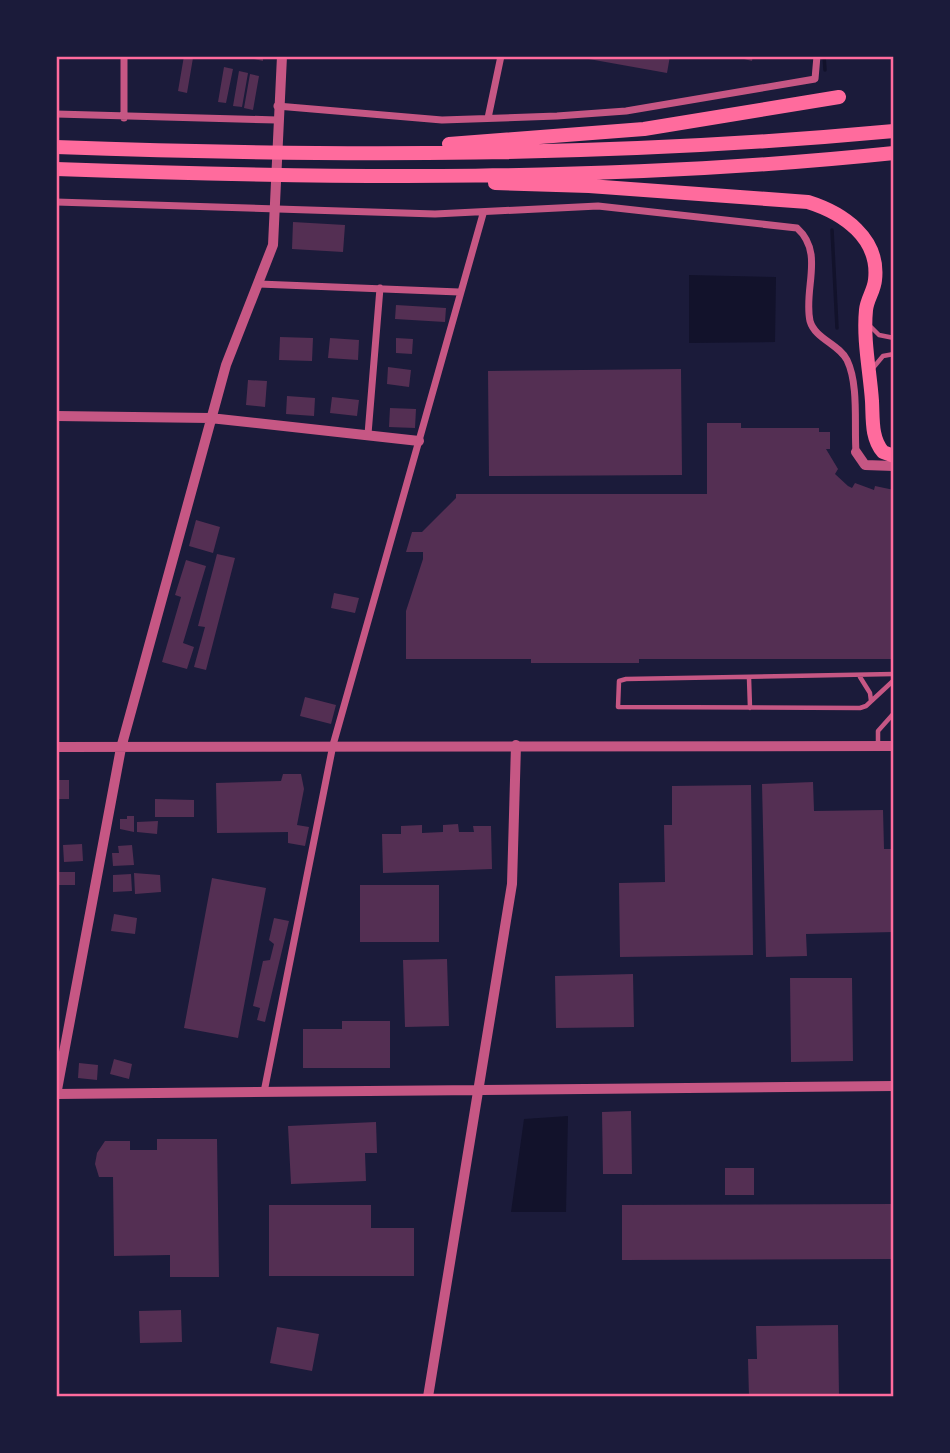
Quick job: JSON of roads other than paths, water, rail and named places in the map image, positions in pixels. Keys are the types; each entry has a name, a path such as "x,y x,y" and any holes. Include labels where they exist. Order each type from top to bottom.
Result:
{"highway":[{"path":"340,154 643,129 839,97"},
{"path":"56,147 340,154 583,150 894,131"},
{"path":"340,177 570,173 894,153"},
{"path":"56,169 589,186 808,202 835,210 858,231 875,261 876,278 868,301 866,321 870,375 877,445 894,456"}],"street":[{"path":"124,56 124,118"},
{"path":"282,56 277,107 273,245 226,365 121,748 56,1094 894,1086"},
{"path":"488,118 501,56"},
{"path":"277,107 442,120 626,111 815,79 817,56"},
{"path":"56,114 277,124"},
{"path":"56,202 276,206 483,214 598,206 685,213 797,228 805,235 812,249 810,323 821,337 839,349 847,360 852,376 856,453 865,465 894,466"},
{"path":"264,1092 333,746 483,214"},
{"path":"259,284 459,292"},
{"path":"368,434 380,288"},
{"path":"56,416 210,418 419,441"},
{"path":"428,1397 512,884 516,745"},
{"path":"56,747 894,746"}],"lane":[{"path":"866,321 879,335 894,338"},
{"path":"870,375 877,361 894,354"},
{"path":"894,674 860,677 626,679 619,681 618,706 860,708 894,680"},
{"path":"860,677 870,693 871,701"},
{"path":"749,678 750,708"},
{"path":"878,746 878,731 894,713"}],"waterway":[{"path":"824,56 825,70"},
{"path":"832,230 837,328"}]}
